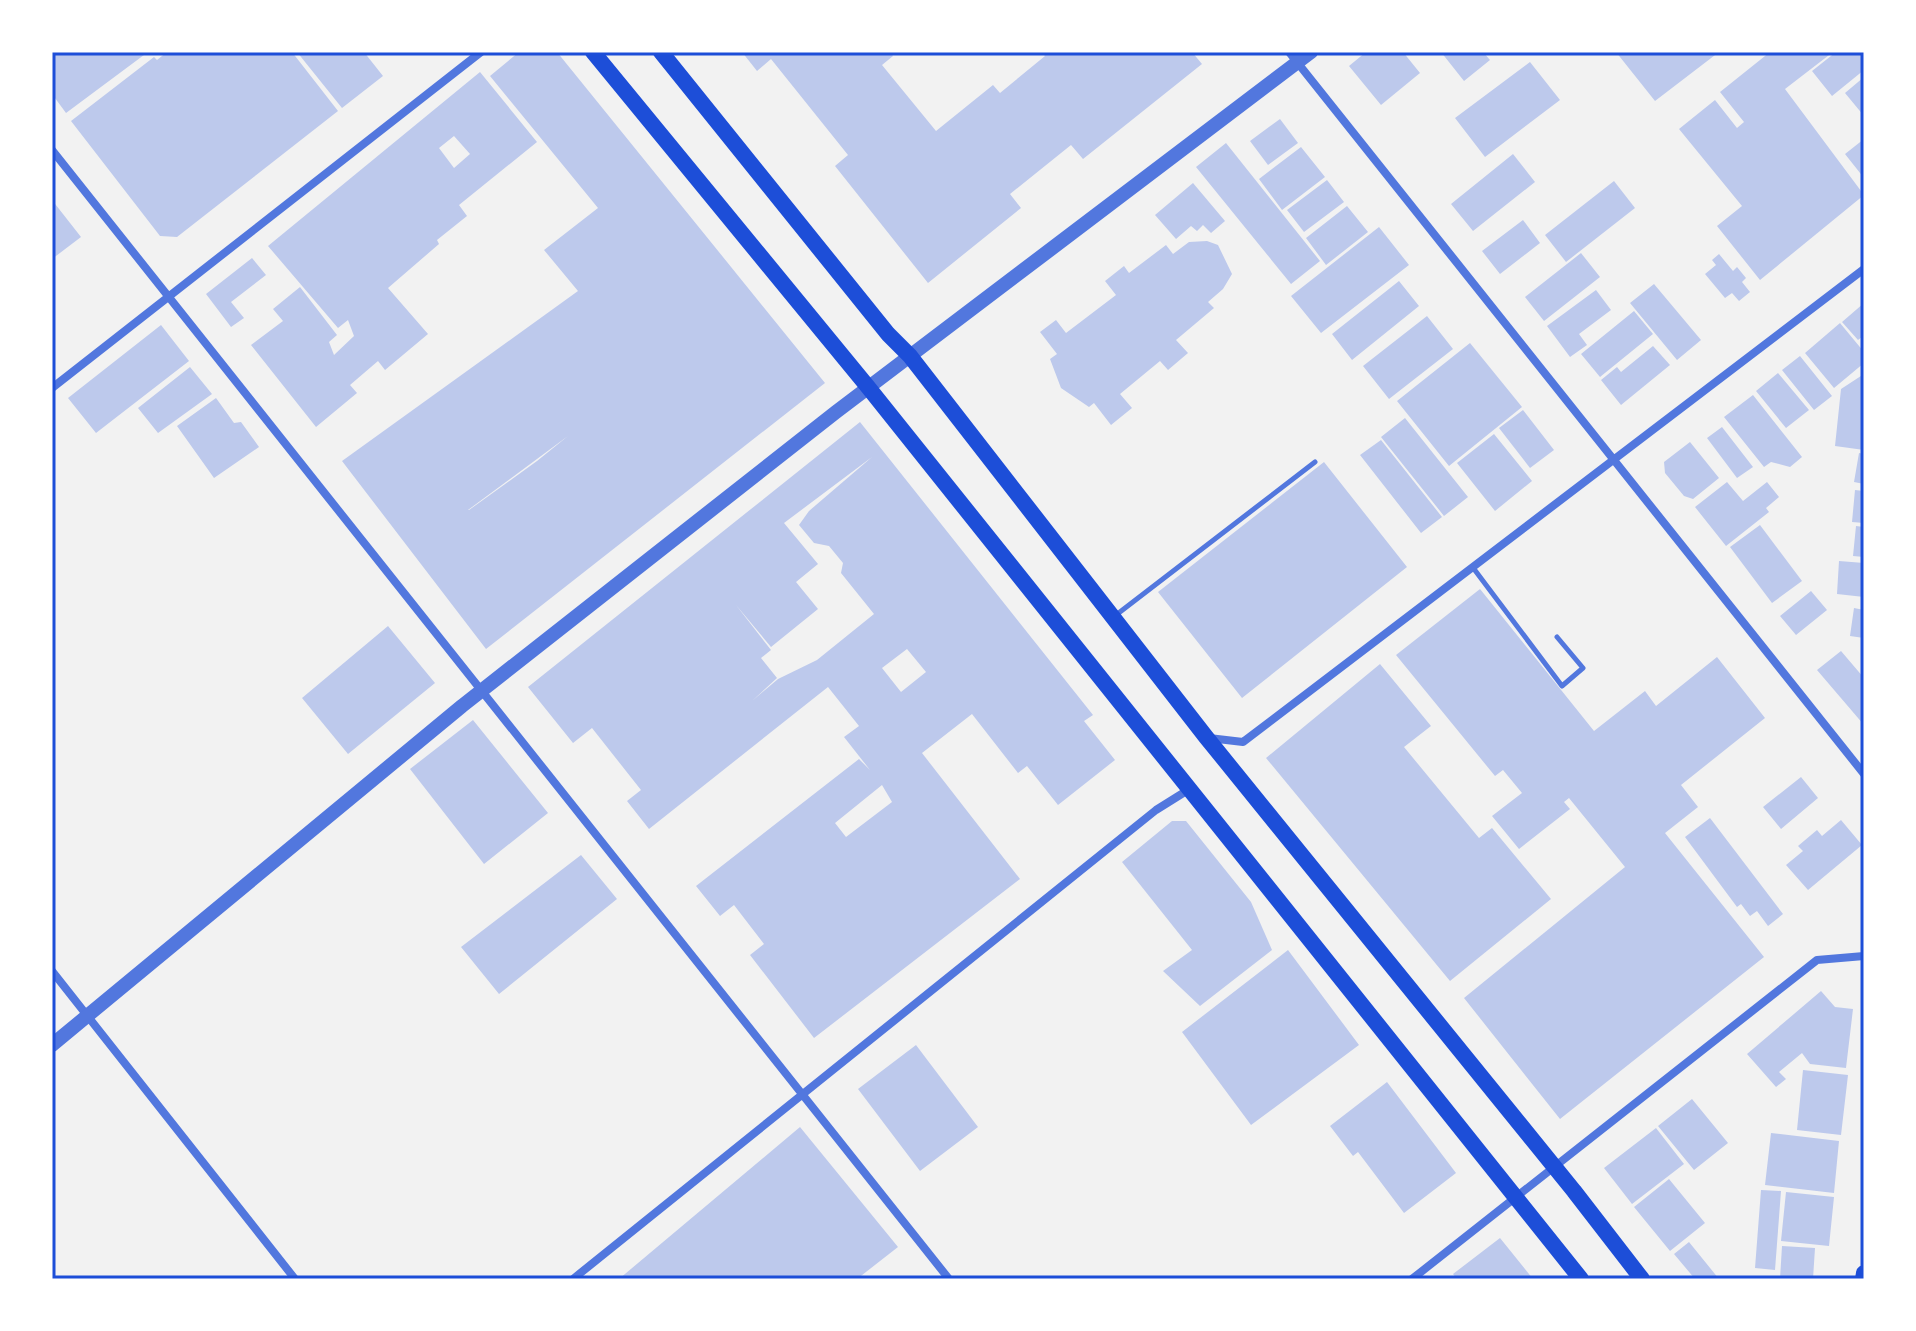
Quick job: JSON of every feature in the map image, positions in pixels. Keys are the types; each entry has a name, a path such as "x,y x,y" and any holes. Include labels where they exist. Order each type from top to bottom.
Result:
{"main road":[{"path":"593,52 868,387 1581,1279"},
{"path":"661,52 888,334 910,356 1206,737 1642,1279"}],"street":[{"path":"52,388 481,52"},
{"path":"52,1045 481,692 1293,58 1311,52"},
{"path":"1293,58 1864,774"},
{"path":"52,150 949,1279"},
{"path":"1206,737 1243,742 1864,269"},
{"path":"573,1279 1156,810 1188,790"},
{"path":"1412,1279 1817,960 1864,956"},
{"path":"52,971 295,1279"}],"lane":[{"path":"1113,618 1315,462"},
{"path":"1474,569 1562,686 1583,668 1557,637"}],"building":[{"path":"52,52 148,52 66,113 52,94"},
{"path":"167,52 292,52 338,111 177,237 160,236 71,121 154,57 157,60"},
{"path":"297,52 364,52 383,76 342,108"},
{"path":"519,52 557,52 825,383 486,649 342,461 578,291 544,250 598,208 490,76","holes":["568,436 469,510 468,510"]},
{"path":"742,52 890,52 893,56 882,65 936,131 993,85 1000,93 1045,56 1041,52 1192,52 1202,64 1083,159 1071,145 1010,194 1021,208 928,283 835,166 848,155 771,59 757,71"},
{"path":"1366,52 1403,52 1420,73 1381,105 1349,66"},
{"path":"1441,52 1483,52 1490,60 1464,81"},
{"path":"1616,52 1719,52 1655,101"},
{"path":"1770,52 1833,52 1785,89 1864,195 1760,280 1717,226 1742,206 1679,129 1715,100 1737,128 1744,122 1720,92"},
{"path":"1836,52 1864,52 1864,70 1832,96 1812,71"},
{"path":"1530,62 1560,100 1485,157 1455,118"},
{"path":"480,72 537,142 459,205 467,216 437,240 439,244 388,288 428,334 385,370 378,361 350,385 357,393 316,427 251,345 283,321 273,309 300,287 337,335 329,342 334,355 354,336 348,320 338,328 268,246","holes":["454,136 470,154 454,168 439,148"]},
{"path":"1864,77 1864,116 1845,93"},
{"path":"1280,119 1298,143 1268,165 1250,141"},
{"path":"1864,139 1864,178 1845,154"},
{"path":"1226,143 1320,261 1291,284 1196,167"},
{"path":"1301,147 1325,177 1282,210 1259,179"},
{"path":"1513,154 1535,182 1473,231 1451,204"},
{"path":"1327,180 1344,202 1304,232 1287,210"},
{"path":"1614,181 1635,208 1566,262 1545,235"},
{"path":"1193,183 1225,221 1211,233 1203,225 1197,231 1191,226 1176,239 1155,215"},
{"path":"52,200 81,237 52,259"},
{"path":"1347,206 1368,232 1326,265 1306,238"},
{"path":"1523,220 1540,243 1500,274 1482,251"},
{"path":"1379,227 1409,265 1321,333 1291,296"},
{"path":"1207,241 1218,245 1232,274 1223,289 1208,302 1214,308 1176,340 1188,353 1168,370 1160,361 1120,394 1132,408 1111,425 1094,403 1089,407 1061,388 1050,359 1057,354 1040,332 1056,320 1066,333 1116,295 1105,281 1124,266 1129,273 1166,245 1173,254 1189,242"},
{"path":"1581,253 1600,277 1544,321 1525,297"},
{"path":"1719,254 1733,271 1737,267 1746,278 1742,282 1750,292 1739,301 1732,293 1725,298 1705,274 1716,265 1712,260"},
{"path":"252,258 266,275 231,302 244,318 231,327 206,294"},
{"path":"1399,281 1419,306 1352,360 1332,334"},
{"path":"1654,284 1701,340 1677,360 1630,303"},
{"path":"1596,290 1611,310 1579,334 1587,345 1570,357 1547,326"},
{"path":"1864,303 1864,339 1858,340 1842,322"},
{"path":"1634,311 1653,334 1600,377 1581,354"},
{"path":"1427,316 1453,349 1389,399 1363,366"},
{"path":"1840,323 1864,352 1864,363 1834,388 1805,353"},
{"path":"161,325 189,361 96,433 68,398"},
{"path":"1470,343 1522,407 1449,466 1397,401"},
{"path":"1653,346 1670,365 1621,405 1601,380 1617,367 1621,372"},
{"path":"1800,356 1832,396 1814,410 1782,370"},
{"path":"190,367 212,394 158,433 138,408"},
{"path":"1778,373 1809,410 1786,428 1756,391"},
{"path":"1864,374 1864,450 1835,446 1841,389"},
{"path":"1753,395 1802,457 1790,467 1771,462 1764,467 1724,417"},
{"path":"216,398 234,423 241,422 259,447 214,478 177,426"},
{"path":"1523,410 1554,450 1530,468 1499,428"},
{"path":"1405,418 1468,497 1444,516 1381,437"},
{"path":"860,422 1093,715 1084,721 1115,760 1058,805 1027,766 1018,773 972,714 922,753 1020,879 814,1038 750,955 764,944 734,905 720,916 696,886 859,759 870,770 844,737 859,726 828,687 649,829 627,801 641,790 592,728 573,743 528,687","holes":["872,457 809,511 799,525 814,543 829,546 843,563 841,573 874,614 817,660 778,679 752,701 777,678 761,658 771,650 736,605 771,647 818,609 796,582 818,564 784,523","907,649 926,672 901,692 882,668","882,785 892,802 846,837 835,823"]},
{"path":"1722,427 1753,467 1737,478 1707,438"},
{"path":"1494,434 1532,481 1495,511 1457,463"},
{"path":"1381,440 1442,517 1421,533 1360,455"},
{"path":"1690,442 1719,478 1693,499 1684,496 1665,473 1664,462"},
{"path":"1859,453 1864,454 1864,484 1854,482"},
{"path":"1324,462 1407,567 1242,698 1158,592"},
{"path":"1727,482 1743,501 1767,482 1779,497 1766,508 1769,512 1726,546 1695,507"},
{"path":"1855,490 1864,491 1864,523 1852,522"},
{"path":"1760,525 1802,581 1772,603 1730,547"},
{"path":"1856,526 1864,527 1864,557 1853,556"},
{"path":"1839,561 1864,563 1864,597 1837,594"},
{"path":"1480,589 1594,731 1645,691 1656,706 1717,657 1765,718 1681,785 1698,807 1665,833 1764,957 1560,1119 1464,998 1625,867 1569,798 1564,802 1570,809 1519,849 1492,816 1522,793 1503,770 1495,776 1396,655"},
{"path":"1811,591 1827,610 1796,635 1780,616"},
{"path":"1854,608 1864,610 1864,638 1850,636"},
{"path":"388,626 435,683 348,754 302,698"},
{"path":"1841,651 1864,678 1864,725 1817,670"},
{"path":"1380,664 1431,726 1404,747 1479,838 1492,828 1551,899 1450,981 1266,758"},
{"path":"473,720 548,813 484,864 410,769"},
{"path":"1801,777 1818,798 1781,829 1763,807"},
{"path":"1710,818 1783,914 1768,926 1757,911 1750,916 1741,904 1737,907 1685,837"},
{"path":"1841,820 1862,845 1808,890 1786,865 1803,851 1798,846 1817,830 1822,836"},
{"path":"1172,821 1186,821 1251,902 1272,950 1200,1006 1163,971 1192,950 1122,862"},
{"path":"581,855 617,899 499,994 461,947"},
{"path":"1288,950 1359,1045 1251,1125 1182,1032"},
{"path":"1821,991 1835,1007 1853,1009 1846,1068 1810,1064 1802,1053 1779,1072 1786,1079 1776,1087 1747,1054"},
{"path":"916,1045 978,1127 920,1171 858,1089"},
{"path":"1803,1070 1848,1075 1841,1135 1797,1130"},
{"path":"1387,1082 1456,1173 1404,1213 1358,1152 1353,1156 1330,1126"},
{"path":"1692,1099 1728,1143 1694,1170 1658,1126"},
{"path":"800,1127 898,1247 857,1279 619,1279"},
{"path":"1656,1128 1684,1164 1632,1204 1604,1168"},
{"path":"1771,1133 1839,1141 1834,1193 1765,1185"},
{"path":"1669,1179 1705,1223 1670,1251 1634,1207"},
{"path":"1761,1190 1781,1191 1775,1270 1755,1268"},
{"path":"1786,1192 1834,1197 1829,1246 1781,1241"},
{"path":"1500,1238 1533,1279 1457,1279 1453,1274"},
{"path":"1689,1242 1719,1279 1695,1279 1674,1254"},
{"path":"1782,1246 1815,1248 1813,1279 1780,1279"}]}
